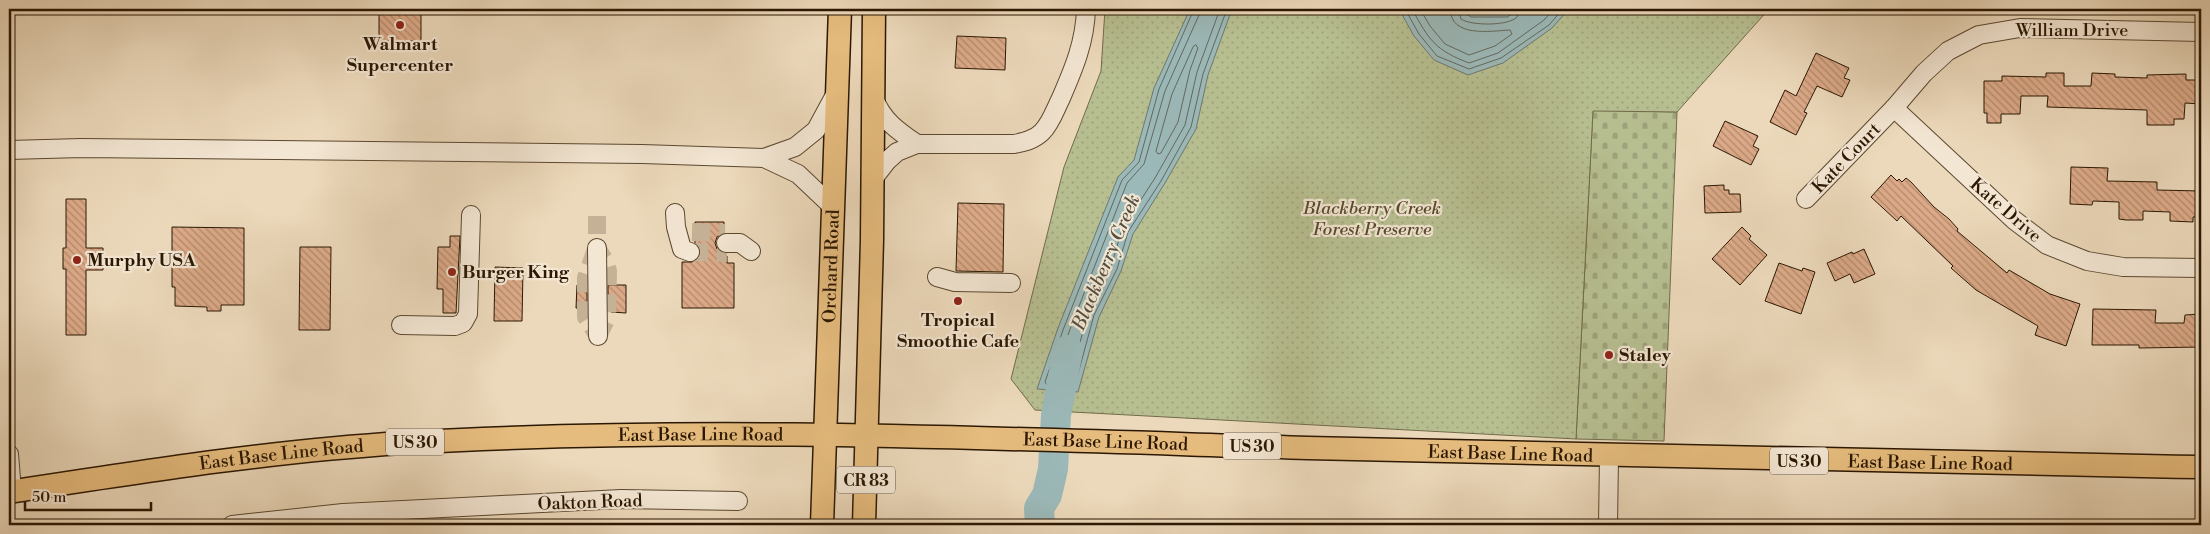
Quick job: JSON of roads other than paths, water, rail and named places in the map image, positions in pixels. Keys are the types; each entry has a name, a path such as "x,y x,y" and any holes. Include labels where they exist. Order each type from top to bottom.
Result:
{"main road":[{"name":"Orchard Road","path":"822,525 840,9"},
{"path":"867,436 873,179 874,9"},
{"name":"East Base Line Road","path":"11,491 259,457 398,443 571,435 826,435 1610,457 2201,467"},
{"name":"CR 83","path":"864,525 867,436"}],"street":[{"path":"873,179 897,152 917,144 1014,144 1028,141 1040,134 1049,124 1078,60 1085,29 1086,9"},
{"name":"William Drive","path":"1890,112 1924,73 1948,51 1978,35 2020,28 2201,32"},
{"path":"9,150 82,148 642,154 764,158 795,147 816,130 837,90"},
{"path":"873,94 878,109 887,122 917,144"},
{"name":"Kate Court","path":"1806,199 1890,112"},
{"name":"Kate Drive","path":"1890,112 2014,220 2047,245 2087,261 2112,265 2201,268"},
{"path":"764,158 798,174 834,208"},
{"path":"676,213 686,240"},
{"path":"401,325 455,326 462,323 468,314 471,216"},
{"path":"726,243 741,253 751,250"},
{"path":"596,248 598,336"},
{"path":"937,277 955,282 1011,283"},
{"path":"9,454 11,491"},
{"path":"1608,525 1610,457"},
{"name":"Oakton Road","path":"232,525 343,513 621,499 738,501"}],"water":[{"path":"1190,9 1232,9 1208,75 1196,129 1133,234 1121,271 1099,317 1078,392 1037,389 1058,328 1118,177 1134,160 1154,88"},
{"path":"1399,9 1466,9 1471,12 1507,12 1511,9 1569,9 1552,28 1503,63 1468,75 1434,60 1414,36"}],"waterway":[{"name":"Blackberry Creek","path":"1040,525 1039,508 1047,495 1053,469 1056,415 1068,350"}],"tunnel":[{"path":"597,216 597,248 604,259 608,271 607,318 597,338"},
{"path":"692,232 725,233"},
{"path":"596,249 586,278 586,317 598,336"},
{"path":"690,252 727,253"}],"place":[{"name":"Walmart Supercenter","path":"400,25"},
{"name":"Murphy USA","path":"77,260"},
{"name":"Burger King","path":"452,272"},
{"name":"Tropical Smoothie Cafe","path":"958,301"},
{"name":"Staley","path":"1609,355"}],"park label":[{"name":"Blackberry Creek Forest Preserve","path":"1372,218"}]}
